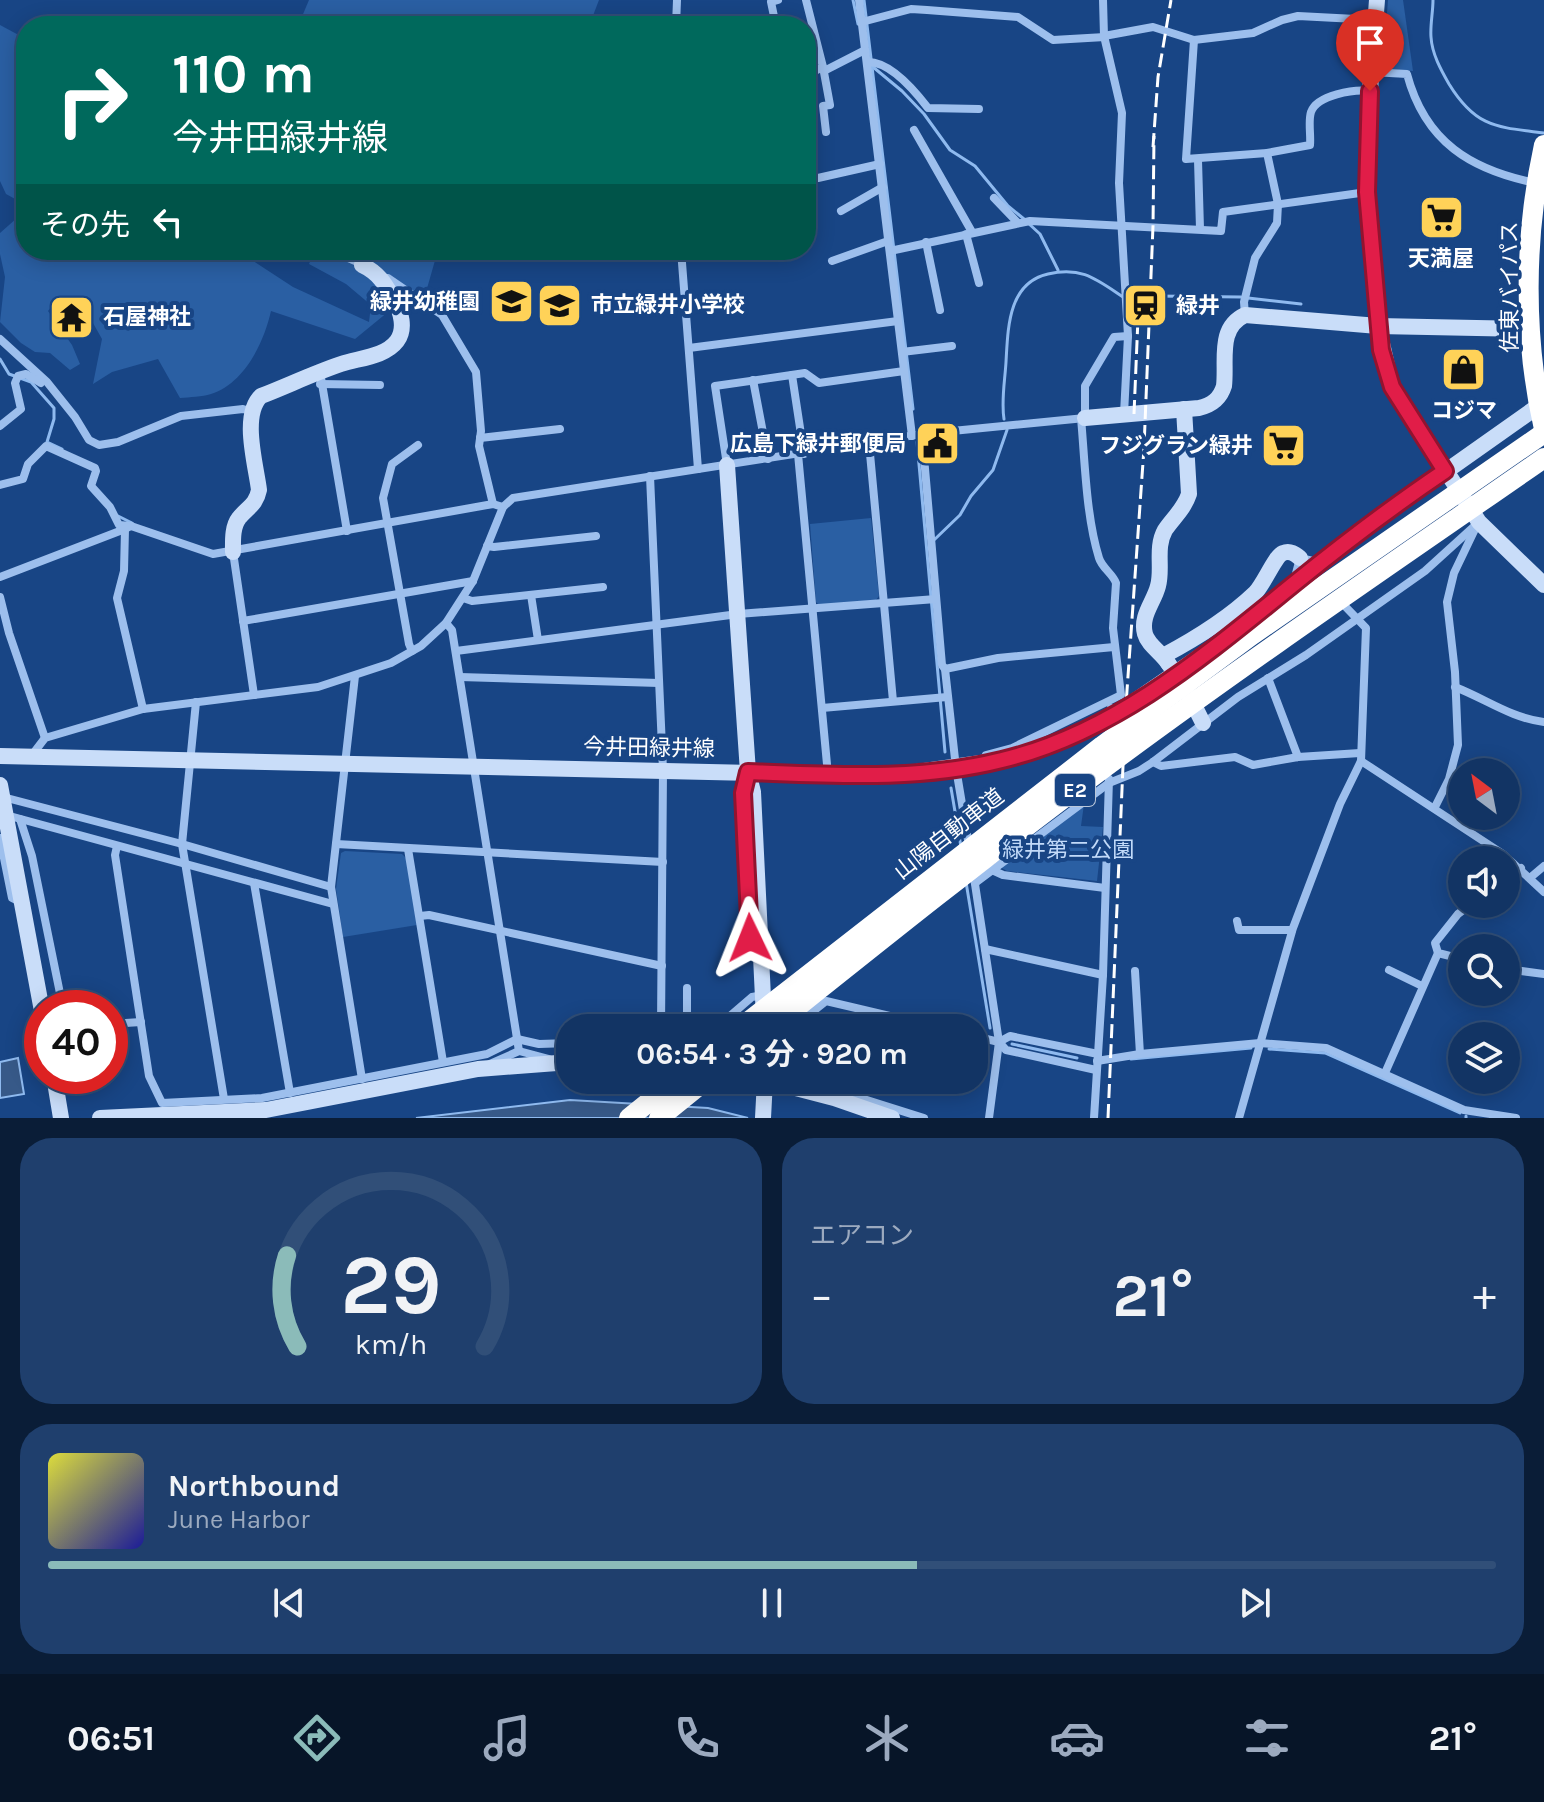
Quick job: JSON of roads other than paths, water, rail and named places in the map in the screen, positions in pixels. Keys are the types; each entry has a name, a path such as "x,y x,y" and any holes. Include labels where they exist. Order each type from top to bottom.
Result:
{"highway":[{"name":"佐東バイパス","path":"1544,145 1529,263 1530,329 1544,431"},
{"name":"山陽自動車道","path":"758,1014 1102,746 1252,635 1544,431"},
{"name":"山陽自動車道","path":"789,1014 1105,767 1544,460"},
{"path":"1390,565 1544,471"},
{"path":"629,1118 659,1094"},
{"path":"659,1118 689,1094"}],"street":[{"path":"774,16 771,2 778,0"},
{"path":"859,0 912,436"},
{"path":"926,0 927,10"},
{"path":"1103,0 1105,36 1122,113 1120,225 1128,336 1124,414"},
{"path":"1377,0 1367,192 1378,326 1392,387 1479,522 1536,571 1544,585"},
{"path":"862,22 911,9 1018,17 1053,40 1105,36 1153,27 1194,40 1253,33 1298,16 1375,20"},
{"path":"816,40 830,105 823,106 826,132"},
{"path":"1194,40 1186,159 1267,153 1310,145 1311,112 1317,105 1343,93 1370,91"},
{"path":"816,74 865,50"},
{"path":"867,62 877,61 908,85 928,108 979,109"},
{"path":"1372,72 1407,74 1421,110 1455,150 1474,164 1504,176 1538,174"},
{"path":"914,130 969,233 979,283"},
{"path":"1245,315 1244,302 1250,272 1259,248 1277,223 1278,204 1267,153"},
{"path":"1198,160 1200,229"},
{"path":"818,178 880,164"},
{"path":"841,211 883,187"},
{"path":"890,251 1018,223 1221,231 1223,212 1367,192"},
{"path":"994,198 1018,223"},
{"path":"832,261 888,241"},
{"path":"926,242 940,310"},
{"path":"254,695 233,552 234,528 239,518 257,501 259,490 250,411 261,396 320,378 396,343 402,334 402,319 397,304 377,272 351,260"},
{"path":"682,260 698,469"},
{"path":"381,278 388,278 442,315 476,372 479,446 493,504"},
{"path":"31,756 45,738 143,709 318,687 391,663 412,651 446,623 473,581 503,507 513,498 922,434 1207,406 1222,393 1227,332 1233,322 1245,315 1378,326 1530,329"},
{"path":"689,348 898,321"},
{"path":"956,768 974,758 1012,748 1024,740 1111,705 1121,695 1114,647 1116,579 1099,561 1085,474 1083,418 1087,380 1114,337 1128,336"},
{"path":"0,339 62,399 89,440 107,446 181,416 243,409 250,411"},
{"path":"902,352 952,346"},
{"path":"761,1014 758,996 753,792 748,772 727,465 715,386 805,373 819,383 904,371"},
{"path":"0,426 21,409 15,383 18,376 26,374 35,378 62,399"},
{"path":"792,375 828,775"},
{"path":"320,378 380,385"},
{"path":"320,378 347,531"},
{"path":"753,380 768,459"},
{"name":"今井田緑井線","path":"0,756 888,776 1002,760 1066,739 1104,722 1228,637 1445,471 1499,438 1541,404"},
{"path":"1184,409 1189,494 1185,507 1165,531 1160,544 1158,587 1148,606 1144,623 1145,635 1182,683 1203,723"},
{"path":"480,438 560,429"},
{"path":"922,434 942,665 999,1042 989,1118"},
{"path":"1518,441 1544,460"},
{"path":"869,443 893,701"},
{"path":"412,651 384,489 392,464 418,445"},
{"path":"0,485 23,479 28,464 46,446 95,468 91,486 110,507 119,525 213,554 493,504 503,507"},
{"path":"650,476 663,770 661,1014"},
{"path":"975,883 1109,783 1153,762 1203,723 1425,571 1479,522"},
{"path":"1435,807 1449,779 1458,745 1447,602 1454,573 1479,522"},
{"path":"0,577 128,527"},
{"path":"128,527 124,571 117,598 143,709"},
{"path":"487,546 596,536"},
{"path":"1166,660 1258,591 1278,556 1284,552 1313,561 1311,573"},
{"path":"1239,1118 1292,930 1360,757 1366,628 1311,573 1298,572 1300,558"},
{"path":"243,621 473,581"},
{"path":"463,598 472,601 603,587"},
{"path":"531,595 538,640"},
{"path":"0,597 45,738"},
{"path":"456,651 738,614 936,599"},
{"path":"446,623 452,630 456,651 519,1051"},
{"path":"945,669 998,658 1114,647"},
{"path":"355,676 331,887 362,1079"},
{"path":"460,677 659,683"},
{"path":"1268,678 1298,757"},
{"path":"1455,687 1497,709 1544,722"},
{"path":"822,708 947,697"},
{"path":"196,702 182,844 224,1099"},
{"path":"1094,1118 1103,975 1111,705"},
{"path":"1153,762 1161,766 1235,757 1253,765 1298,757 1360,757 1521,868 1544,892"},
{"path":"1,791 331,887"},
{"path":"1,791 38,990"},
{"path":"8,818 333,904"},
{"path":"8,818 32,856 59,990"},
{"path":"0,838 12,898 23,903"},
{"path":"336,844 663,862"},
{"path":"117,846 115,855 149,1076 162,1103 262,1098 290,1093 487,1054 517,1039 539,1044 556,1043"},
{"path":"408,849 443,1062"},
{"path":"1531,877 1544,866"},
{"path":"992,870 1003,875 1105,888"},
{"path":"254,883 290,1093"},
{"path":"420,916 429,915 662,966"},
{"path":"1385,1073 1438,953 1435,943 1455,918"},
{"path":"1237,921 1239,930 1292,930"},
{"path":"985,949 1103,975"},
{"path":"1438,953 1448,956"},
{"path":"1389,970 1422,986"},
{"path":"1135,971 1140,1054"},
{"path":"1520,971 1544,974"},
{"path":"687,988 687,1014"},
{"path":"734,1014 758,996"},
{"path":"755,1014 758,996"},
{"path":"810,1014 826,1001 881,1014"},
{"path":"128,1023 141,1022"},
{"path":"999,1042 1010,1036 1097,1061"},
{"path":"988,1039 999,1042 1006,1050 1097,1061 1260,1043 1326,1048 1385,1073 1463,1114 1516,1118"},
{"path":"478,1069 519,1051 556,1060"},
{"path":"100,1118 266,1110 478,1069 556,1063"},
{"path":"824,1096 832,1089 924,1118"},
{"path":"57,1094 61,1118"},
{"path":"753,1118 758,1094"},
{"path":"761,1094 763,1118"},
{"path":"813,1094 892,1118"}],"waterway":[{"path":"853,0 858,24"},
{"path":"864,0 913,409"},
{"path":"1433,0 1433,50 1459,98 1489,123 1544,133"},
{"path":"873,67 924,114 950,150 975,166 1008,206 1024,219"},
{"path":"1028,223 1040,234 1058,270"},
{"path":"1004,419 1010,322 1018,297 1025,287 1048,274 1070,272 1088,276 1123,297"},
{"path":"1156,296 1241,297"},
{"path":"1248,298 1301,304"},
{"path":"0,359 9,374 31,382 54,408 47,442 62,449"},
{"path":"934,540 960,515 993,470 1007,430"},
{"path":"917,442 945,752"},
{"path":"118,516 132,523"},
{"path":"951,788 961,847"},
{"path":"966,882 990,1028"},
{"path":"1012,1044 1077,1058"},
{"path":"1131,1059 1251,1048"},
{"path":"1269,1049 1325,1053 1460,1113"}],"railway":[{"path":"1153,147 1158,77 1171,0"},
{"path":"1108,1118 1125,719 1144,448 1154,136"},
{"path":"1134,414 1139,294"}],"place":[{"name":"天満屋","path":"1441,218"},
{"name":"緑井幼稚園","path":"511,302"},
{"name":"市立緑井小学校","path":"560,305"},
{"name":"緑井","path":"1145,306"},
{"name":"石屋神社","path":"72,317"},
{"name":"コジマ","path":"1464,370"},
{"name":"広島下緑井郵便局","path":"937,444"},
{"name":"フジグラン緑井","path":"1284,446"}],"park label":[{"name":"緑井第二公園","path":"1068,850"}]}
